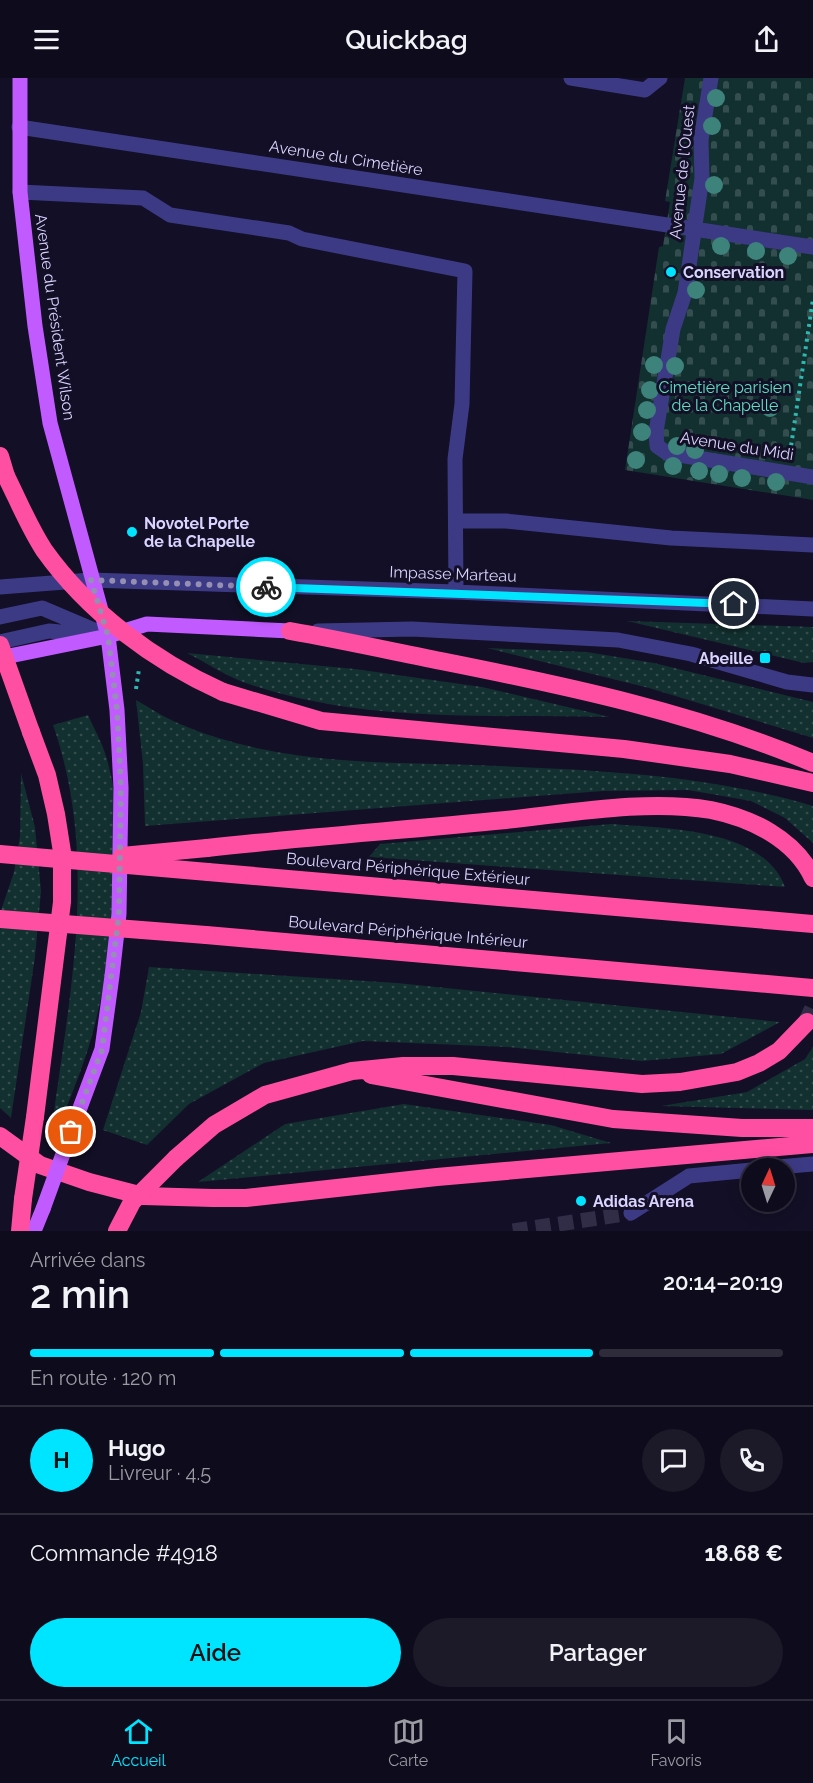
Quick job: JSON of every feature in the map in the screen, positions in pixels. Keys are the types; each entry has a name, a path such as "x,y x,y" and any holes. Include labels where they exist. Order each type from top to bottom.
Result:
{"highway":[{"path":"0,456 6,476 44,549 83,594 126,635 184,674 222,692 321,721 624,749 730,764 813,783"},
{"path":"290,632 521,677 633,704 759,740 813,763"},
{"path":"0,644 47,775 62,852 62,892 48,1029 20,1231"},
{"path":"71,860 599,810 680,807 711,810 762,827 796,854 813,878"},
{"name":"Boulevard Périphérique Extérieur","path":"0,854 813,924"},
{"name":"Boulevard Périphérique Intérieur","path":"0,919 813,987"},
{"path":"117,1231 132,1202 176,1158 214,1125 265,1095 352,1071 403,1065 453,1066 642,1084 680,1082 736,1072 759,1063 779,1051 807,1022"},
{"path":"352,1071 613,1119 741,1128 813,1128"},
{"path":"0,1136 40,1165 89,1182 143,1196 224,1198 813,1144"}],"main road":[{"name":"Avenue du Président Wilson","path":"20,78 21,192 35,326 50,423 108,636 117,710 121,788 119,914 102,1050 34,1231"},
{"path":"0,658 108,636 147,624 290,632"}],"street":[{"path":"571,78 645,90 660,78"},
{"name":"Avenue de l'Ouest","path":"657,446 656,432 673,329 685,292 695,229 702,178 701,140 711,78"},
{"name":"Avenue du Cimetière","path":"19,127 813,248"},
{"path":"21,192 143,198 170,214 289,233 302,239 465,271 462,404 455,459 456,592"},
{"name":"Avenue du Midi","path":"657,446 667,453 813,477"},
{"path":"456,521 506,520 671,538 813,545"},
{"name":"Impasse Marteau","path":"0,586 91,580 456,592 813,609"},
{"path":"0,617 42,608 108,636"},
{"path":"0,644 49,630 108,636"},
{"path":"290,632 423,630 618,640 691,654 787,682 813,685"},
{"path":"795,1166 813,1164"},
{"path":"632,1213 689,1176 741,1171"}],"path":[{"path":"786,473 813,299"}],"green space":[{"name":"Cimetière parisien de la Chapelle","path":"685,78 813,78 813,500 625,470 659,247 663,246 670,202 665,201"},
{"path":"627,621 813,627 813,662 804,663"},
{"path":"487,648 587,652 654,663 813,702 813,738 649,688"},
{"path":"187,653 355,669 482,687 610,717 471,716 378,711 333,705 243,682"},
{"path":"136,700 174,722 216,737 288,754 362,761 603,771 730,786 813,806 813,843 785,818 751,801 688,790 603,791 145,826 143,764"},
{"path":"88,715 103,748 113,784 119,853 117,888 109,959 92,1037 59,1128 52,1126 72,975 78,875 75,824 67,775 53,725"},
{"path":"21,773 35,827 41,891 35,957 11,1118 0,1108 0,913 14,872 20,836"},
{"path":"611,824 683,830 734,842 756,853 774,868 785,887 369,857 380,844"},
{"path":"149,967 397,983 780,1022 721,1054 642,1061 507,1047 363,1041 264,1063 189,1104 147,1145 103,1130 141,1012"},
{"path":"813,1047 813,1110 661,1106 747,1092 805,1059"},
{"path":"404,1104 551,1125 611,1143 198,1182 285,1124"}],"tunnel":[{"path":"807,1022 813,1009"},
{"path":"513,1231 631,1213"}],"way so far":[{"path":"71,1132 102,1050 119,914 121,788 114,672 108,636 91,580 266,587"}],"place":[{"name":"Conservation","path":"671,272"},
{"name":"Novotel Porte de la Chapelle","path":"132,532"},
{"name":"Abeille","path":"765,658"},
{"name":"Adidas Arena","path":"581,1201"}],"route":[{"path":"266,587 456,592 734,604"}]}
